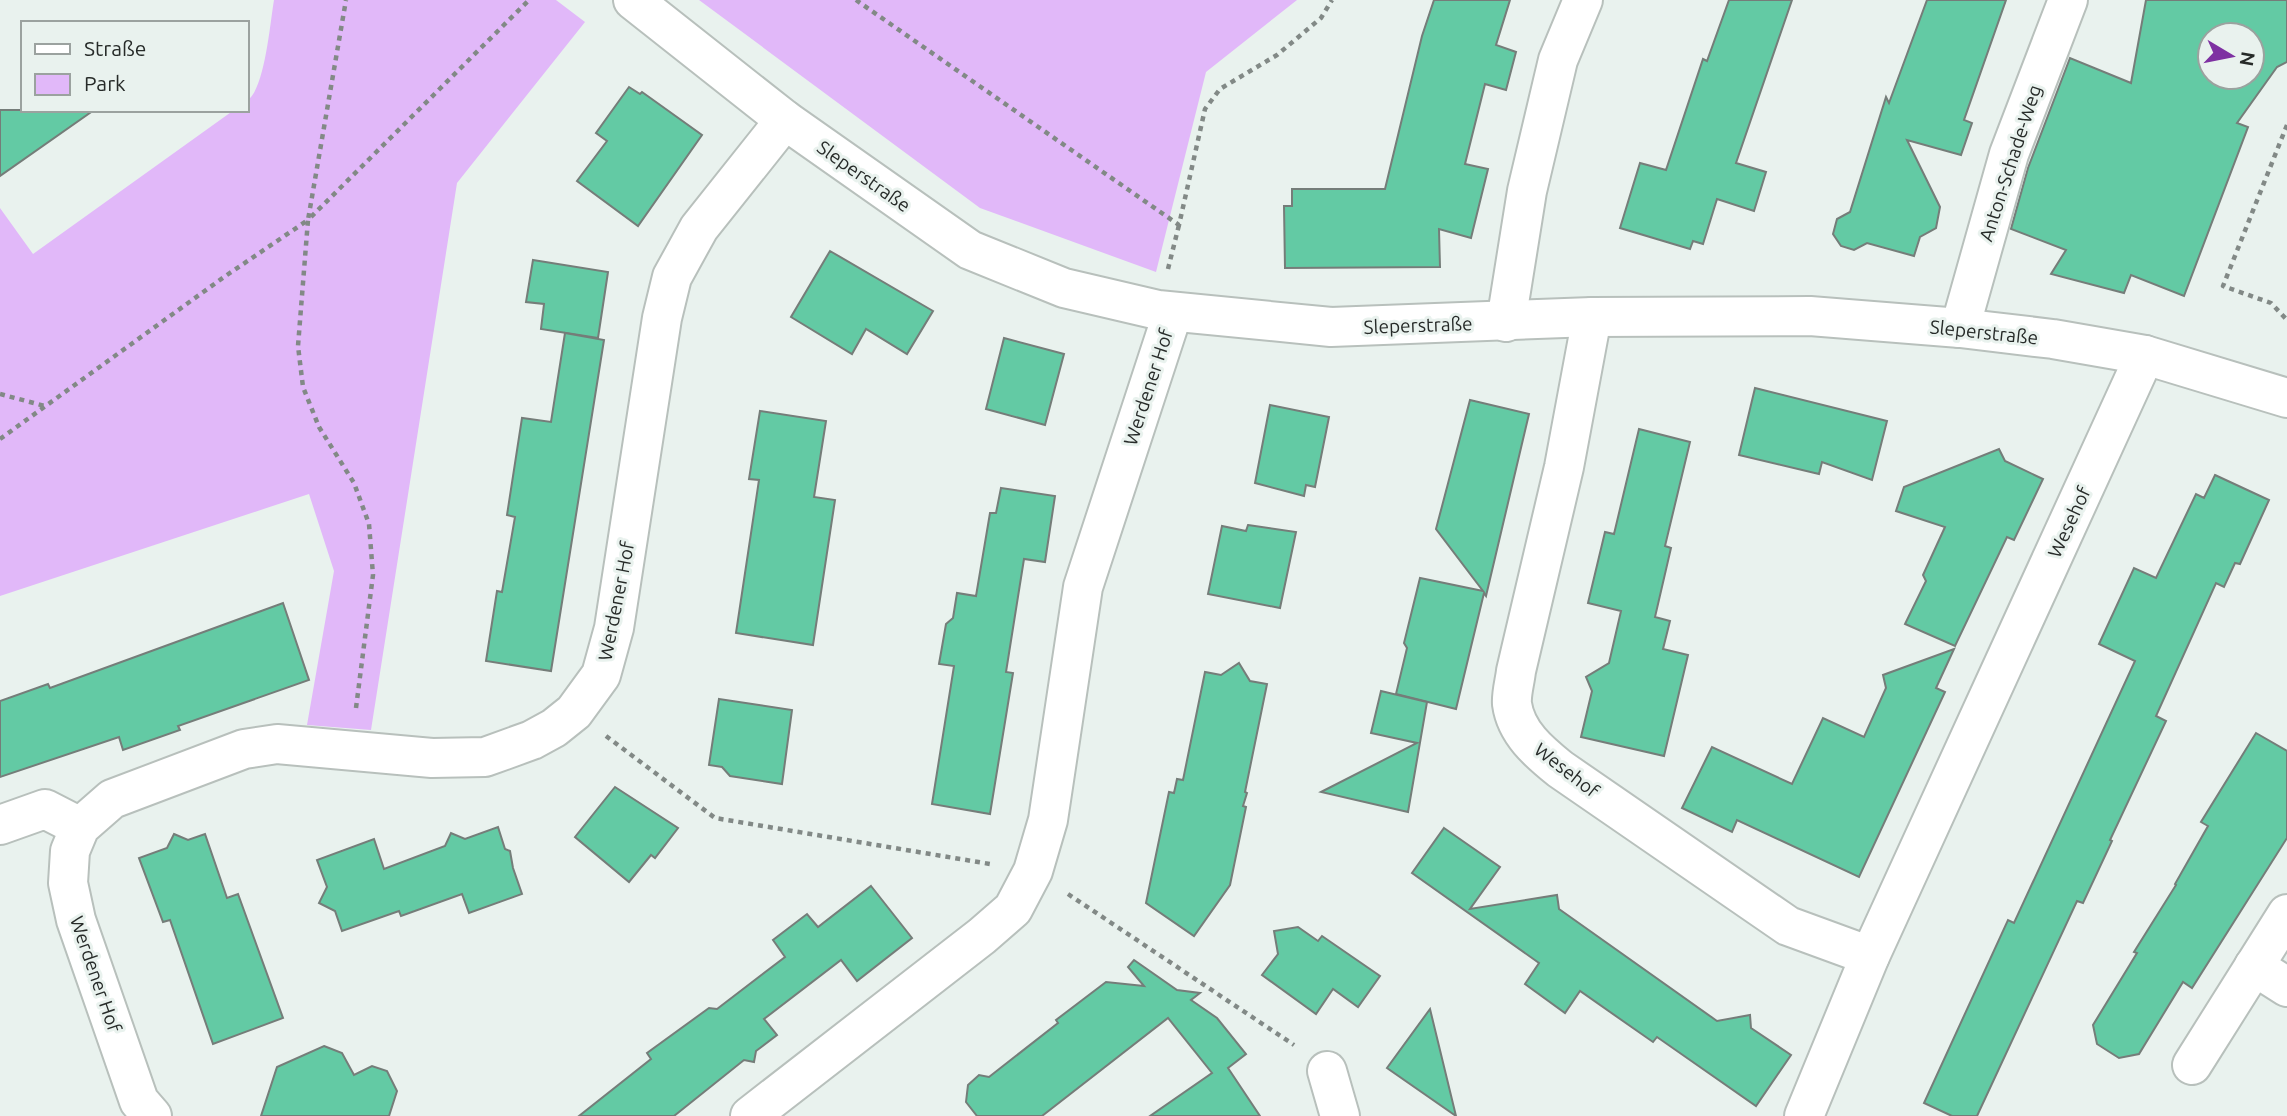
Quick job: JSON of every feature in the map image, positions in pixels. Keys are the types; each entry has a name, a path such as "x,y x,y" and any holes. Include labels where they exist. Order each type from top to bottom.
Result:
{"street":[{"name":"Sleperstraße","path":"633,0 785,120 970,250 1064,288 1173,312 1331,327 1592,317 1810,316 1960,328 2053,339 2145,355 2283,387"},
{"path":"1506,322 1527,191 1558,60 1583,0"},
{"name":"Anton-Schade-Weg","path":"1960,328 2009,154 2068,0"},
{"name":"Werdener Hof","path":"152,1116 139,1101 76,920 68,883 70,851 80,827 112,799 244,749 277,744 432,758 485,757 532,740 554,728 574,712 601,675 614,628 662,318 671,277 699,228 785,120"},
{"name":"Werdener Hof","path":"750,1116 982,936 1013,909 1033,871 1048,820 1083,587 1173,312"},
{"name":"Wesehof","path":"1592,317 1564,467 1516,671 1512,704 1523,734 1542,755 1560,769 1788,926 1870,956"},
{"name":"Wesehof","path":"1804,1116 1870,956 2145,355"},
{"path":"0,825 45,809 80,827"},
{"path":"2192,1065 2287,914"},
{"path":"2255,966 2287,987"},
{"path":"1327,1071 1340,1116"}],"path":[{"path":"346,0 308,220 298,346 303,387 319,427 354,483 369,524 373,575 351,749"},
{"path":"0,439 224,277 308,220 529,0"},
{"path":"856,0 1179,225 1205,109 1220,89 1295,41 1321,18 1332,0"},
{"path":"2287,125 2223,286 2271,303 2287,320"},
{"path":"0,394 46,406"},
{"path":"574,712 715,818 1033,871 1285,1037 1327,1071"}],"green space":[{"path":"274,0 556,0 585,22 457,183 371,730 307,725 334,571 309,494 0,596 0,208 33,254 231,112 248,112 248,100 258,83"},
{"path":"699,0 1297,0 1206,72 1156,272 980,208"}],"building":[{"path":"1434,0 1510,0 1496,45 1516,52 1506,90 1485,84 1465,164 1488,169 1471,238 1439,229 1440,267 1285,268 1284,206 1292,206 1292,189 1385,189 1422,36"},
{"path":"1729,0 1792,0 1736,163 1766,172 1754,211 1717,199 1703,244 1693,241 1690,249 1620,228 1640,163 1666,170 1703,59 1707,61"},
{"path":"1927,0 2006,0 1964,120 1972,123 1961,155 1907,140 1940,207 1936,228 1920,237 1914,256 1867,243 1854,250 1841,246 1833,234 1837,219 1850,212 1886,97 1889,103"},
{"path":"2146,0 2287,0 2287,62 2277,67 2266,82 2266,21 2196,21 2196,91 2260,91 2237,123 2248,127 2184,296 2131,275 2124,293 2051,274 2066,250 2011,229 2028,168 2070,58 2131,83"},
{"path":"629,87 640,94 642,92 702,135 638,226 577,181 607,141 596,133"},
{"path":"0,110 91,112 0,176"},
{"path":"830,251 933,311 907,354 866,329 852,354 791,317"},
{"path":"533,260 608,272 598,338 541,329 544,304 526,302"},
{"path":"565,333 604,340 551,671 486,661 497,591 502,592 515,517 507,515 522,418 551,422"},
{"path":"1004,338 1064,354 1045,425 986,409"},
{"path":"1755,388 1887,421 1872,480 1822,462 1819,474 1739,455"},
{"path":"1470,400 1529,414 1456,709 1396,694 1407,648 1404,643 1420,578 1483,591 1436,529"},
{"path":"1270,405 1329,417 1315,487 1306,485 1304,496 1255,483"},
{"path":"760,411 826,421 814,497 835,500 813,645 736,633 759,480 749,479"},
{"path":"1639,429 1690,442 1665,546 1671,548 1655,617 1670,621 1663,649 1688,655 1664,756 1581,737 1592,691 1586,677 1609,663 1621,611 1588,603 1605,532 1614,534"},
{"path":"1999,449 2005,461 2043,479 2014,540 2007,537 1955,646 1905,624 1926,581 1923,575 1945,527 1896,511 1904,487"},
{"path":"2215,475 2269,500 2240,564 2235,563 2224,587 2216,583 2156,716 2166,721 2083,903 2077,901 1977,1116 1952,1116 1924,1103 2008,920 2014,923 2135,661 2099,644 2134,568 2156,578 2196,494 2204,498"},
{"path":"1001,488 1055,496 1045,562 1024,559 1006,672 1013,673 990,814 932,804 954,666 939,664 946,624 953,618 957,593 976,596 990,513 996,513"},
{"path":"1248,525 1296,532 1280,608 1208,594 1222,526 1246,531"},
{"path":"283,603 309,680 178,726 180,730 123,750 119,737 0,777 0,701 48,684 50,688"},
{"path":"1954,649 1936,688 1945,692 1859,877 1737,820 1732,832 1682,808 1712,747 1792,784 1823,718 1864,737 1886,688 1883,675"},
{"path":"1239,663 1250,681 1267,684 1230,885 1194,936 1146,903 1169,792 1174,793 1177,779 1183,780 1205,672 1221,675"},
{"path":"1381,691 1427,702 1408,812 1321,792 1417,743 1371,733"},
{"path":"719,699 792,710 782,784 730,776 722,767 709,765"},
{"path":"2256,733 2287,751 2287,838 2192,988 2183,982 2139,1054 2119,1058 2097,1044 2093,1025 2208,826 2201,822"},
{"path":"615,787 678,828 655,858 651,855 629,882 575,837"},
{"path":"498,827 505,849 510,851 522,894 469,913 462,894 401,916 399,911 342,931 335,911 319,903 327,887 317,860 374,839 384,869 445,846 451,833 465,839"},
{"path":"1444,828 1500,867 1470,909 1557,895 1559,909 1717,1021 1750,1015 1751,1028 1791,1055 1756,1106 1657,1037 1653,1042 1580,991 1565,1013 1525,984 1539,963 1412,873"},
{"path":"174,834 188,840 205,834 227,898 238,894 283,1018 213,1044 170,920 163,922 139,858 167,848"},
{"path":"871,886 912,938 857,981 841,960 764,1019 777,1035 756,1051 754,1062 744,1060 674,1116 579,1116 651,1059 647,1053 709,1008 717,1009 785,957 773,940 807,914 818,927"},
{"path":"1298,927 1318,941 1322,936 1380,976 1358,1007 1333,989 1316,1014 1262,975 1278,954 1274,931"},
{"path":"1134,960 1177,990 1200,993 1191,1000 1217,1018 1246,1054 1228,1068 1260,1116 1150,1116 1212,1073 1168,1018 1042,1116 977,1116 966,1102 968,1085 979,1075 989,1077 1106,982 1144,986 1128,967"},
{"path":"1430,1009 1456,1116 1387,1068"},
{"path":"324,1046 342,1053 354,1075 372,1066 387,1071 397,1091 389,1116 261,1116 277,1067"}]}
